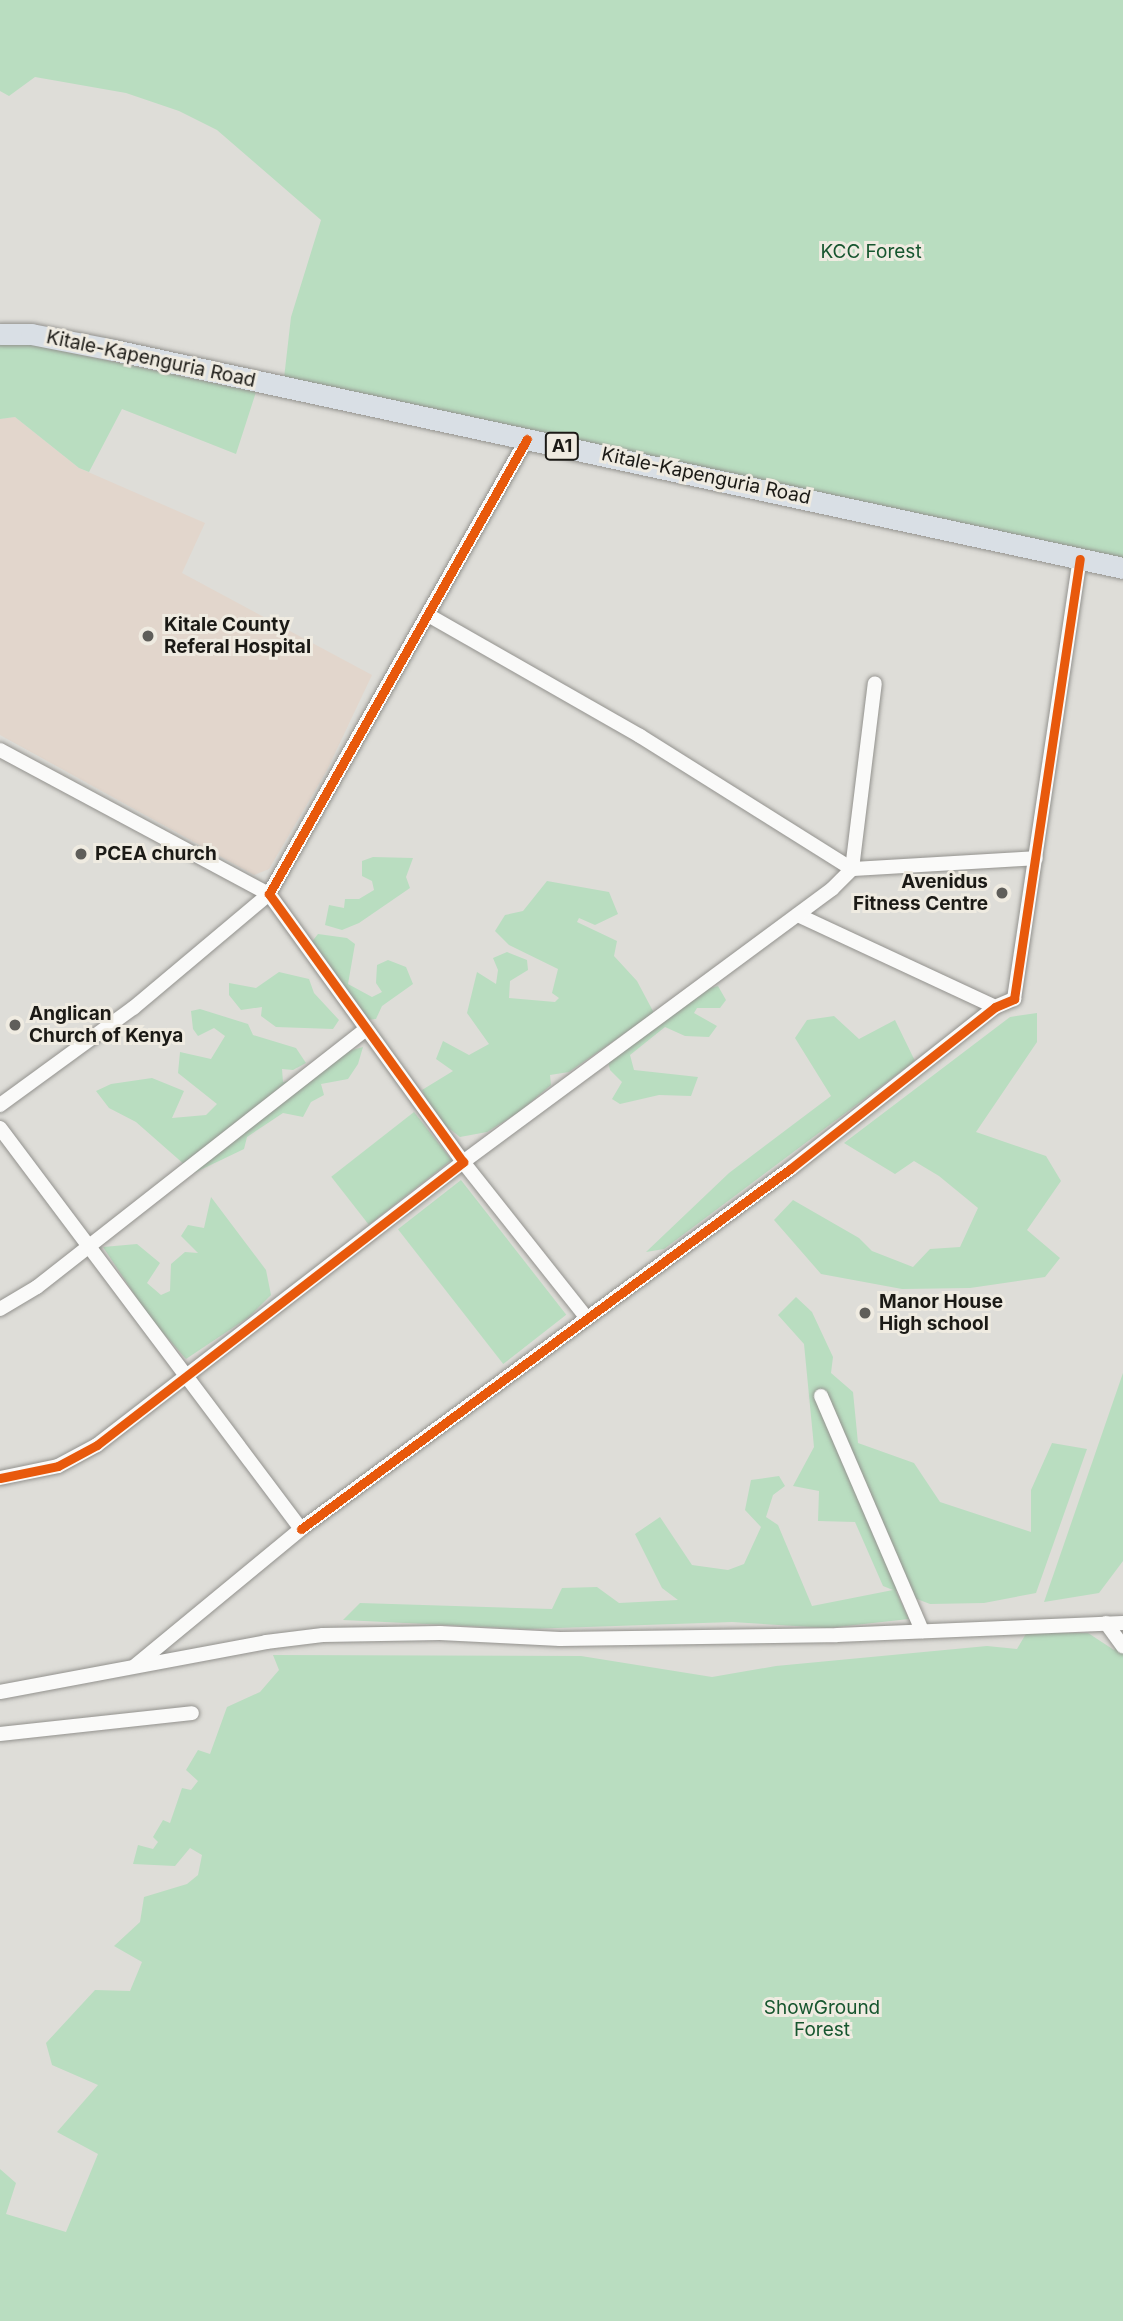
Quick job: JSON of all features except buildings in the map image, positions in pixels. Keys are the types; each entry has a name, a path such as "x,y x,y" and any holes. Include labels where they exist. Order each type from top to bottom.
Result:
{"highway":[{"name":"Kitale-Kapenguria Road","path":"0,334 67,340 1123,568"}],"street":[{"path":"0,1105 132,1008 269,894 527,439"},
{"path":"132,1669 301,1529 790,1169 995,1007 1014,999 1018,991 1080,559"},
{"path":"428,615 640,736 852,869 1036,858"},
{"path":"0,1478 68,1461 188,1377 463,1162 798,915 852,869 875,683"},
{"path":"0,750 269,894 364,1031 463,1162 586,1317"},
{"path":"798,915 995,1007"},
{"path":"0,1309 37,1287 364,1031"},
{"path":"0,1128 301,1529"},
{"path":"821,1396 922,1631"},
{"path":"1106,1623 1123,1646"},
{"path":"0,1692 323,1635 440,1633 561,1639 922,1631 1123,1623"},
{"path":"0,1734 192,1713"}],"shaded area":[{"name":"Kitale County Referal Hospital","path":"15,417 79,468 205,523 182,573 372,675 327,770 269,869 254,875 0,735 0,419"}],"green space":[{"name":"KCC Forest","path":"0,0 1123,0 1123,560 283,387 291,317 321,220 217,130 179,111 126,93 35,77 9,96 0,91"},
{"path":"15,341 256,392 236,454 122,409 89,472 79,468 15,417 0,419 0,344"},
{"path":"373,857 413,858 406,877 410,888 359,923 342,930 325,925 329,905 344,908 345,899 359,899 374,890 372,881 362,876 362,861"},
{"path":"547,881 609,892 618,914 595,925 579,918 577,922 617,941 614,956 637,981 654,1013 569,1072 550,1075 551,1085 519,1112 487,1132 460,1137 433,1116 422,1090 453,1071 436,1059 443,1041 469,1055 489,1044 467,1013 477,972 496,984 498,970 493,958 507,952 527,960 528,970 510,981 509,998 555,1002 559,998 552,993 558,969 509,945 495,931 505,915 523,911"},
{"path":"318,934 347,938 355,944 348,984 372,997 382,992 376,983 377,965 388,960 406,967 413,984 382,1006 376,1019 366,1020 310,944"},
{"path":"279,972 309,979 314,993 339,1020 333,1029 276,1027 261,1016 262,1007 241,1010 229,995 229,983 256,988"},
{"path":"718,986 726,1000 720,1008 697,1008 694,1013 717,1026 709,1037 685,1036 665,1027 630,1055 634,1070 698,1077 691,1096 659,1095 620,1104 612,1099 622,1082 610,1070 608,1061 707,989"},
{"path":"200,1009 248,1024 253,1035 296,1048 306,1063 293,1070 282,1069 283,1082 315,1076 345,1052 363,1047 358,1064 348,1079 321,1084 324,1095 311,1102 303,1117 283,1113 247,1137 244,1149 194,1173 136,1122 109,1108 96,1091 111,1084 152,1078 184,1091 172,1118 206,1115 217,1104 178,1073 180,1052 211,1059 225,1036 214,1028 198,1036 193,1029 191,1011"},
{"path":"1037,1013 1037,1042 976,1132 1046,1156 1061,1181 1027,1230 1060,1258 1045,1277 970,1288 902,1289 821,1274 774,1220 793,1200 859,1238 872,1251 913,1267 930,1249 960,1247 978,1208 939,1176 914,1161 895,1174 844,1143 1010,1017"},
{"path":"834,1016 859,1039 895,1020 915,1061 664,1249 646,1252 729,1173 831,1096 795,1038 807,1020"},
{"path":"414,1112 452,1160 369,1225 331,1177"},
{"path":"461,1180 566,1315 503,1364 398,1229"},
{"path":"211,1197 266,1270 271,1295 249,1317 186,1359 150,1318 103,1247 137,1244 160,1263 147,1283 161,1295 170,1291 171,1264 185,1252 198,1253 181,1236 188,1225 204,1228"},
{"path":"796,1297 812,1312 833,1357 831,1373 853,1392 858,1443 914,1463 940,1502 1031,1532 1031,1490 1052,1443 1087,1449 1036,1593 984,1603 930,1604 896,1591 909,1619 828,1628 732,1622 528,1629 343,1620 360,1603 552,1609 562,1588 597,1587 619,1603 678,1600 662,1588 635,1534 660,1517 692,1565 728,1570 744,1564 761,1527 745,1510 751,1480 779,1476 785,1486 773,1495 766,1517 778,1525 812,1606 893,1590 883,1586 855,1522 818,1521 819,1491 793,1486 814,1447 804,1344 778,1315"},
{"path":"1123,1373 1123,1561 1099,1593 1044,1602"},
{"name":"ShowGround Forest","path":"1027,1632 1088,1633 1114,1650 1123,1641 1123,2321 0,2321 0,2169 16,2183 6,2214 66,2232 98,2154 57,2132 98,2085 52,2065 46,2043 95,1990 130,1991 142,1962 114,1946 140,1922 144,1897 187,1884 198,1875 202,1855 190,1848 175,1866 133,1864 138,1845 153,1849 158,1842 153,1837 163,1820 170,1823 182,1788 191,1790 198,1781 186,1770 198,1750 210,1754 227,1707 260,1692 279,1670 273,1655 581,1656 712,1677 776,1666 987,1646 1017,1649"}],"cycle path":[{"path":"0,1478 58,1466 97,1445 463,1162 269,894 527,439"},
{"path":"301,1529 790,1169 995,1007 1014,999 1080,559"}],"place":[{"name":"Kitale County Referal Hospital","path":"148,636"},
{"name":"PCEA church","path":"81,854"},
{"name":"Avenidus Fitness Centre","path":"1002,893"},
{"name":"Anglican Church of Kenya","path":"15,1025"},
{"name":"Manor House High school","path":"865,1313"}]}
